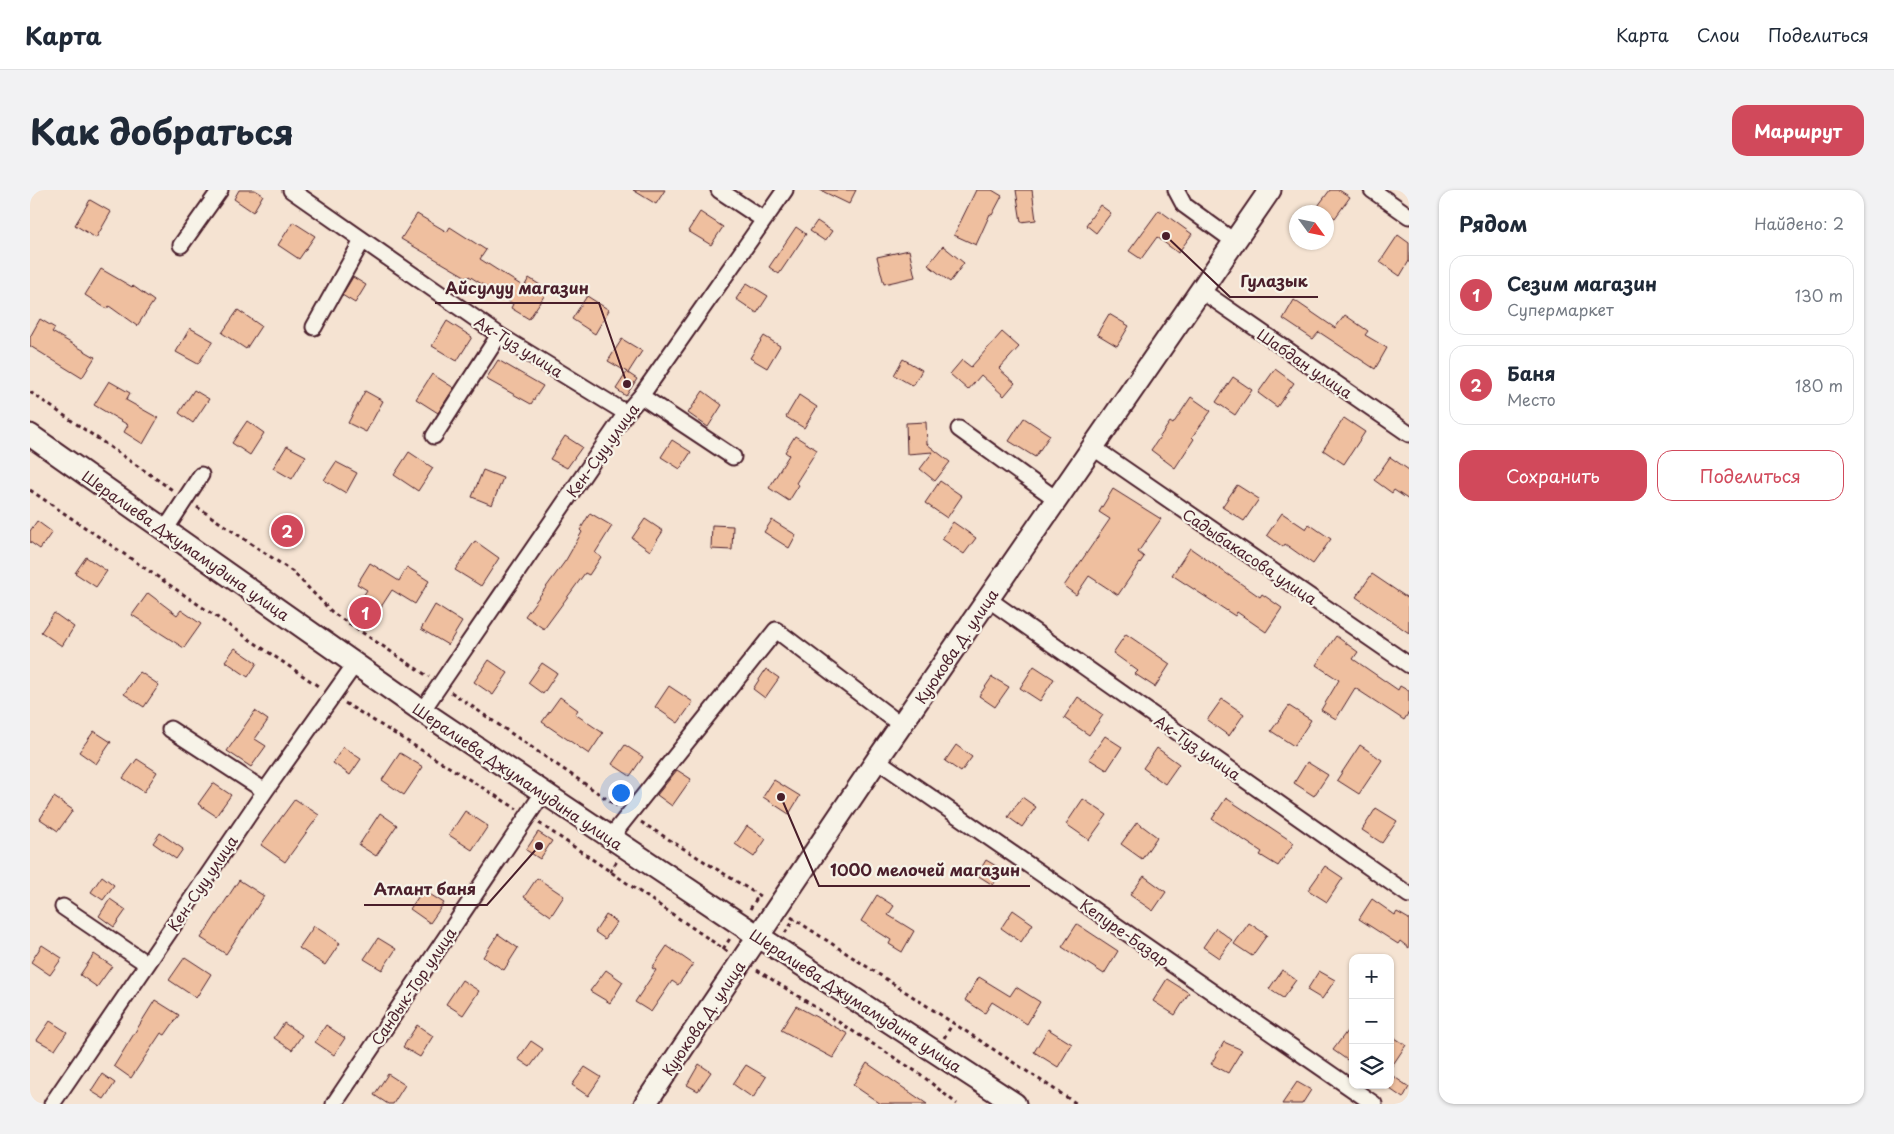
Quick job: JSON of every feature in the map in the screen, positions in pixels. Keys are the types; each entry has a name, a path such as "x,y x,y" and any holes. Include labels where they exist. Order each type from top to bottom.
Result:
{"street":[{"path":"181,245 220,190"},
{"name":"Ак-Туз улица","path":"291,190 499,335 626,413"},
{"path":"720,190 764,220"},
{"name":"Кен-Суу улица","path":"422,711 626,413 642,396 785,190"},
{"path":"1176,190 1184,205 1235,242"},
{"name":"Куюкова Д. улица","path":"645,1104 876,760 988,600 1091,446 1202,291 1270,190"},
{"path":"1372,190 1409,216"},
{"path":"314,327 362,241"},
{"name":"Шабдан улица","path":"1202,291 1409,434"},
{"path":"434,436 499,335"},
{"path":"642,396 733,456"},
{"path":"959,429 1056,498"},
{"name":"Шералиева Джумамудина улица","path":"30,435 422,711 610,838 1015,1104"},
{"name":"Садыбакасова улица","path":"1091,446 1409,665"},
{"path":"165,530 201,475"},
{"name":"Ак-Туз улица","path":"988,600 1409,895"},
{"path":"610,838 776,630 902,725"},
{"name":"Кен-Суу улица","path":"52,1104 265,790 355,664"},
{"path":"170,729 265,790"},
{"name":"Кепуре-Базар","path":"876,760 1374,1104"},
{"name":"Сандык-Тор улица","path":"340,1102 543,793"},
{"path":"64,907 147,964"}],"path":[{"path":"30,392 293,572 333,613 440,684 628,814 777,908 1077,1104"},
{"path":"30,490 332,696 528,816 741,961 920,1074 957,1104"}],"building":[{"path":"239,190 255,190 263,195 253,212 234,199"},
{"path":"633,190 665,190 656,204"},
{"path":"820,190 856,190 849,204"},
{"path":"976,190 992,190 1002,196 992,215 990,214 976,245 954,235"},
{"path":"1016,190 1032,190 1036,220 1021,222"},
{"path":"1330,190 1339,190 1350,197 1335,218 1334,205 1319,205"},
{"path":"90,200 111,212 96,238 75,225"},
{"path":"1100,205 1111,213 1096,233 1086,225"},
{"path":"1159,210 1192,234 1178,253 1157,237 1141,259 1129,251"},
{"path":"700,212 723,227 711,245 688,231"},
{"path":"417,214 447,232 450,227 486,250 480,259 524,287 529,278 548,290 529,319 511,308 513,304 469,276 468,278 401,239"},
{"path":"817,221 832,231 825,241 810,231"},
{"path":"293,222 315,236 299,259 278,245"},
{"path":"796,227 806,234 779,274 769,267"},
{"path":"1398,235 1409,243 1409,261 1400,276 1380,262"},
{"path":"943,246 964,263 950,282 928,265"},
{"path":"909,250 915,277 884,284 877,257"},
{"path":"101,269 133,286 154,301 137,326 109,306 107,309 85,295"},
{"path":"353,277 366,285 355,303 342,295"},
{"path":"747,283 768,296 757,313 736,299"},
{"path":"587,296 609,310 595,334 572,319"},
{"path":"1294,300 1335,328 1345,315 1368,331 1365,335 1387,348 1375,369 1319,332 1313,339 1283,319"},
{"path":"238,310 261,326 246,349 222,333"},
{"path":"1109,314 1129,326 1117,346 1097,334"},
{"path":"40,319 55,328 52,332 95,357 82,378 30,346 30,337"},
{"path":"447,321 472,337 457,361 432,346"},
{"path":"190,328 213,341 198,364 176,352"},
{"path":"1002,332 1019,347 999,369 1015,383 1004,396 981,375 968,390 950,374 962,360 971,367"},
{"path":"764,336 780,346 767,368 750,358"},
{"path":"622,339 642,351 628,373 637,379 626,396 616,389 627,372 608,361"},
{"path":"903,359 922,370 913,386 894,375"},
{"path":"498,360 543,386 531,404 486,379"},
{"path":"1275,369 1294,383 1277,407 1258,393"},
{"path":"432,374 454,388 438,413 416,399"},
{"path":"1233,377 1252,390 1235,415 1216,402"},
{"path":"109,381 130,393 126,400 158,418 143,444 124,432 128,425 94,405"},
{"path":"194,390 209,399 193,423 179,413"},
{"path":"365,391 383,401 366,432 348,423"},
{"path":"703,391 722,405 708,427 688,413"},
{"path":"799,395 817,407 804,428 786,417"},
{"path":"1191,397 1211,411 1192,437 1194,439 1175,468 1151,450 1170,422 1173,424"},
{"path":"1024,418 1050,435 1035,457 1009,441"},
{"path":"1344,418 1365,432 1344,464 1323,450"},
{"path":"247,421 264,433 250,455 232,443"},
{"path":"926,422 927,444 950,462 935,481 920,469 933,452 907,454 906,423"},
{"path":"565,436 582,447 567,468 550,459"},
{"path":"795,436 817,450 796,483 799,485 789,501 769,488 789,455 785,452"},
{"path":"672,440 691,452 680,469 661,457"},
{"path":"287,446 306,456 292,479 273,468"},
{"path":"409,452 433,468 418,491 394,475"},
{"path":"1390,457 1409,470 1409,500 1394,490 1392,493 1374,480"},
{"path":"336,462 357,473 346,493 324,480"},
{"path":"483,470 503,478 492,505 472,497"},
{"path":"940,481 962,496 947,518 925,503"},
{"path":"1237,485 1259,499 1244,521 1222,507"},
{"path":"1113,489 1161,519 1138,552 1144,557 1118,595 1089,576 1076,595 1064,586 1110,519 1099,512"},
{"path":"590,513 612,526 595,553 601,557 589,575 585,573 544,629 525,616 566,560 582,532 580,530"},
{"path":"1282,513 1306,529 1309,524 1331,539 1313,564 1285,544 1283,547 1267,535"},
{"path":"284,517 302,527 290,547 272,536"},
{"path":"645,519 663,531 650,551 632,538"},
{"path":"772,520 796,535 789,548 764,532"},
{"path":"37,521 52,532 40,549 30,542 30,531"},
{"path":"953,522 976,538 964,554 942,539"},
{"path":"712,525 733,526 732,550 711,549"},
{"path":"475,541 499,558 481,586 455,570"},
{"path":"1190,548 1260,597 1262,594 1282,608 1266,632 1237,612 1235,616 1172,575"},
{"path":"86,557 107,571 96,587 75,573"},
{"path":"370,563 399,581 407,567 429,581 415,604 392,590 366,630 348,619 367,590 357,584"},
{"path":"1372,574 1409,599 1409,633 1356,597"},
{"path":"148,593 177,615 181,610 201,624 184,648 132,615"},
{"path":"435,605 462,622 448,645 421,629"},
{"path":"54,613 74,627 62,646 41,632"},
{"path":"1126,634 1170,664 1155,687 1135,674 1138,671 1113,653"},
{"path":"1336,636 1358,652 1353,659 1398,690 1400,686 1409,691 1409,712 1404,720 1355,688 1336,719 1321,710 1339,680 1316,665"},
{"path":"235,648 257,663 248,677 225,661"},
{"path":"489,660 508,673 493,695 474,682"},
{"path":"542,663 557,673 543,694 528,683"},
{"path":"1034,666 1054,679 1040,701 1020,688"},
{"path":"766,669 779,678 765,698 753,689"},
{"path":"140,672 159,685 144,707 124,694"},
{"path":"992,677 1009,687 995,707 979,696"},
{"path":"669,686 693,702 678,723 655,707"},
{"path":"560,697 578,710 575,714 603,733 589,754 542,722"},
{"path":"1078,697 1103,715 1089,735 1064,718"},
{"path":"1222,699 1244,714 1229,736 1207,720"},
{"path":"1289,706 1311,720 1294,746 1271,731"},
{"path":"255,711 268,720 255,739 266,746 251,767 227,751"},
{"path":"94,731 111,742 96,764 79,752"},
{"path":"1105,736 1122,747 1107,770 1089,759"},
{"path":"625,745 643,757 630,776 612,764"},
{"path":"956,745 972,757 961,772 945,761"},
{"path":"1360,745 1382,760 1359,794 1337,780"},
{"path":"343,747 361,759 350,775 333,763"},
{"path":"1157,748 1179,764 1165,784 1143,768"},
{"path":"400,753 423,767 404,795 382,780"},
{"path":"137,759 157,772 144,792 123,778"},
{"path":"1307,762 1328,775 1314,796 1294,783"},
{"path":"677,770 691,779 672,806 657,795"},
{"path":"774,780 800,796 789,814 763,797"},
{"path":"213,783 231,795 216,816 198,804"},
{"path":"54,797 73,810 58,831 40,819"},
{"path":"1022,797 1036,807 1022,827 1008,817"},
{"path":"1226,798 1294,843 1278,866 1260,855 1262,852 1212,819"},
{"path":"295,799 319,815 285,862 261,845"},
{"path":"1083,799 1107,815 1089,840 1066,824"},
{"path":"1376,808 1397,821 1382,843 1362,830"},
{"path":"465,811 488,826 472,850 449,835"},
{"path":"380,813 397,825 376,856 359,845"},
{"path":"1137,822 1157,837 1142,859 1121,844"},
{"path":"747,826 766,839 754,857 735,844"},
{"path":"538,832 552,841 540,859 526,850"},
{"path":"160,833 183,849 176,859 153,843"},
{"path":"986,860 1003,870 993,885 977,875"},
{"path":"1325,866 1343,878 1327,902 1308,890"},
{"path":"102,876 114,885 103,900 91,892"},
{"path":"1144,876 1166,892 1153,911 1130,895"},
{"path":"537,878 564,896 551,916 524,897"},
{"path":"239,880 264,896 226,954 201,938"},
{"path":"423,890 444,903 430,923 410,909"},
{"path":"877,895 894,906 888,915 914,931 902,952 889,944 891,940 861,921"},
{"path":"110,899 126,910 114,927 99,916"},
{"path":"1372,899 1395,915 1397,912 1409,919 1409,948 1400,941 1398,944 1359,919"},
{"path":"1013,910 1033,924 1021,942 1001,928"},
{"path":"606,915 617,922 605,939 595,932"},
{"path":"1249,923 1267,935 1252,956 1234,944"},
{"path":"1077,924 1118,951 1104,974 1062,947"},
{"path":"314,926 340,943 325,965 299,948"},
{"path":"1216,928 1232,940 1219,958 1203,947"},
{"path":"498,934 518,948 504,970 483,957"},
{"path":"378,938 396,949 382,970 364,959"},
{"path":"42,945 62,958 50,975 31,962"},
{"path":"667,946 693,964 678,985 672,981 651,1012 635,1002 656,970 652,968"},
{"path":"94,954 112,966 97,987 80,975"},
{"path":"185,957 211,974 196,998 169,980"},
{"path":"606,970 623,982 610,1003 590,991"},
{"path":"1282,970 1296,980 1283,998 1269,989"},
{"path":"1319,971 1335,980 1322,999 1307,990"},
{"path":"979,977 1010,996 1016,987 1040,1002 1027,1024 992,1002 985,1013 965,1000"},
{"path":"1167,979 1189,993 1175,1015 1153,1001"},
{"path":"462,980 479,991 463,1015 446,1004"},
{"path":"155,1000 179,1015 165,1035 161,1033 131,1078 114,1066"},
{"path":"796,1006 848,1034 833,1058 781,1030"},
{"path":"50,1021 67,1032 55,1050 37,1040"},
{"path":"284,1023 302,1035 292,1050 274,1038"},
{"path":"326,1025 345,1038 334,1055 315,1042"},
{"path":"417,1025 433,1036 420,1057 403,1047"},
{"path":"1349,1028 1349,1061 1333,1050"},
{"path":"1048,1029 1072,1044 1058,1067 1034,1052"},
{"path":"1394,1038 1406,1045 1394,1063"},
{"path":"531,1041 543,1049 530,1067 518,1059"},
{"path":"1224,1042 1242,1050 1228,1073 1211,1064"},
{"path":"867,1063 927,1104 881,1104 853,1085"},
{"path":"699,1064 711,1072 698,1091 687,1085"},
{"path":"746,1065 766,1077 753,1098 733,1084"},
{"path":"585,1067 601,1077 588,1096 572,1085"},
{"path":"102,1074 115,1083 104,1099 91,1091"},
{"path":"388,1074 405,1085 393,1104 388,1104 374,1095"},
{"path":"1394,1077 1409,1087 1403,1098 1390,1089 1394,1089"},
{"path":"1297,1082 1311,1090 1302,1104 1282,1104"}],"place":[{"name":"Гулазык","path":"1166,236"},
{"name":"Айсулуу магазин","path":"627,384"},
{"name":"Баня","path":"287,531"},
{"name":"Сезим магазин","path":"365,613"},
{"name":"1000 мелочей магазин","path":"781,797"},
{"name":"Атлант баня","path":"539,846"}]}
